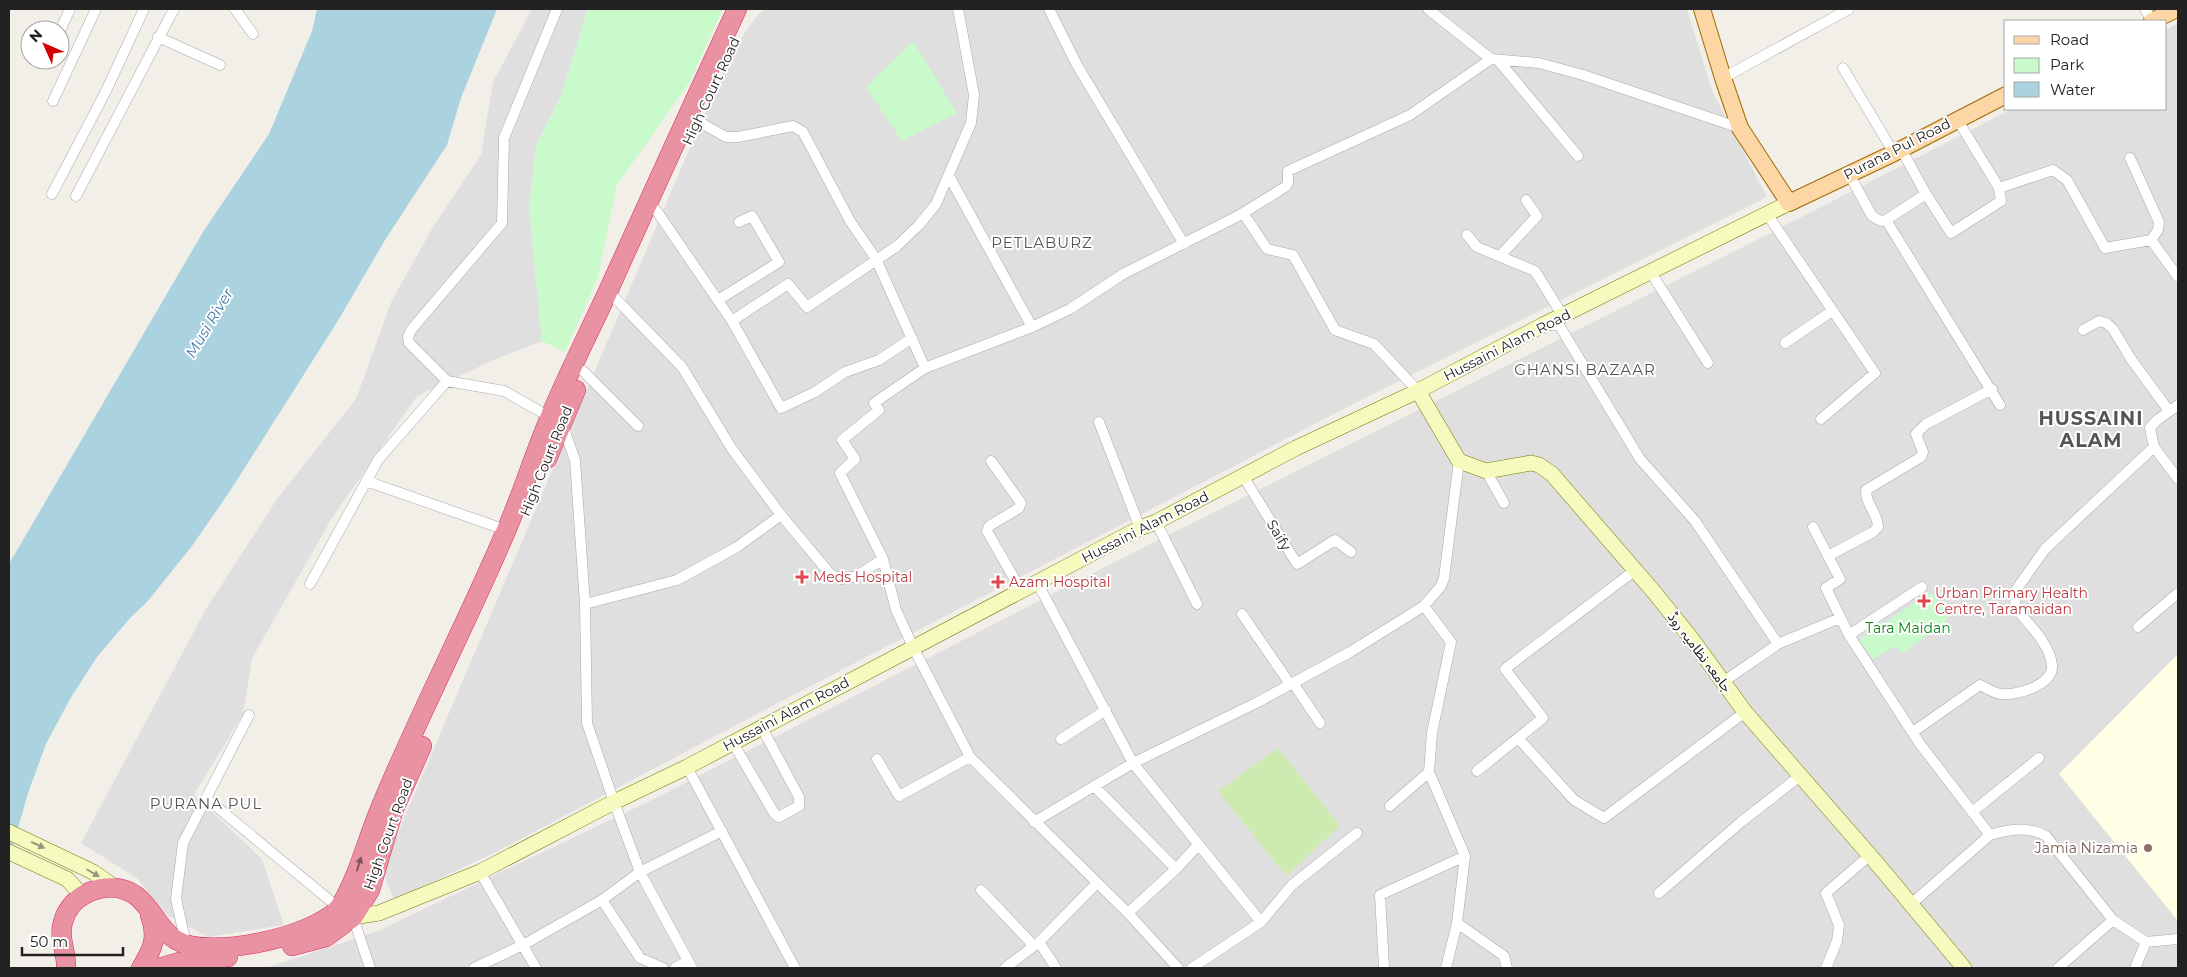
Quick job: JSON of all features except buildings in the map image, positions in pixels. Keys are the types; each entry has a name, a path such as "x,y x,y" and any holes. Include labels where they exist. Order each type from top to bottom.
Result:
{"highway":[{"name":"High Court Road","path":"346,913 356,873 382,803 556,420 737,9"},
{"name":"High Court Road","path":"346,913 370,890 394,809 516,535 556,420 583,371 696,120 749,9"},
{"path":"70,965 61,940 63,921 70,907 82,895 97,889 116,888 135,895 160,926 174,938 186,944 216,948 293,936 346,913"},
{"path":"141,968 152,950 155,929 148,909"},
{"path":"158,968 179,962 243,956 326,937 346,913"}],"main road":[{"path":"1702,9 1722,78 1740,128 1789,203"},
{"path":"2154,20 2177,9"},
{"name":"Purana Pul Road","path":"1789,203 1898,151 1956,119 2004,96"},
{"name":"Hussaini Alam Road","path":"346,913 379,913 480,872 614,802 687,767 913,647 1038,584 1140,528 1156,522 1296,448 1418,391 1543,325 1789,203"},
{"path":"1418,391 1459,461 1486,471"},
{"name":"جامعہ نظامیہ روڈ","path":"1486,471 1531,463 1545,468 1666,607 1745,712 1964,968"},
{"path":"9,832 93,872 116,888"},
{"path":"9,852 67,879 82,895"}],"street":[{"path":"53,101 96,9"},
{"path":"52,194 106,91 144,9"},
{"path":"76,196 174,9"},
{"path":"235,9 252,34"},
{"path":"557,9 504,138 502,223 411,330 408,337 409,343 447,381 504,391 556,420 575,460 585,604 587,723 640,872 690,965 675,968"},
{"path":"732,321 788,284 807,307 897,246 919,225 936,204 971,123 974,95 958,9"},
{"path":"1049,9 1082,74 1184,244"},
{"path":"1428,9 1494,59 1578,156"},
{"path":"1722,78 1849,9"},
{"path":"2145,9 2151,20"},
{"path":"158,37 220,65"},
{"path":"1178,968 1128,913 970,757 896,610 883,559 840,473 855,459 842,440 879,410 874,403 925,368 1032,327 1070,309 1124,274 1243,213 1285,186 1288,183 1288,171 1410,115 1494,59 1538,63 1583,75 1740,128"},
{"path":"1843,68 1951,233 2001,201 1999,188 1956,119"},
{"path":"696,120 726,137 738,137 793,126 802,132 850,222 876,259 925,368"},
{"path":"1999,188 2053,170 2066,180 2105,248 2151,240 2158,230 2159,222 2130,158"},
{"path":"1849,174 1872,216 1881,222 1926,194"},
{"path":"949,176 1032,327"},
{"path":"1501,256 1537,216 1526,200"},
{"path":"656,210 732,321 781,408 815,392 845,372 879,360 912,338"},
{"path":"1243,213 1267,249 1293,256 1335,330 1374,344 1418,391"},
{"path":"1766,214 1875,373 1821,419"},
{"path":"718,300 779,262 752,216 740,222"},
{"path":"1886,220 1992,389 2000,405"},
{"path":"1467,235 1477,247 1535,271 1563,316"},
{"path":"2151,240 2178,277"},
{"path":"1650,271 1708,363"},
{"path":"615,298 682,367 732,449 781,515 831,575 842,579 857,576 883,559"},
{"path":"1785,343 1832,311"},
{"path":"2082,330 2099,321 2106,323 2113,329 2131,359 2169,411"},
{"path":"1543,325 1560,325 1640,459 1695,521 1778,644"},
{"path":"583,371 638,426"},
{"path":"310,584 378,460 447,381"},
{"path":"1828,556 1873,532 1878,527 1878,522 1867,500 1866,490 1922,457 1923,452 1916,434 1922,427 1992,389"},
{"path":"2178,405 2156,421 2150,428 2154,448 2178,479"},
{"path":"1099,422 1140,528"},
{"path":"1913,732 1980,685 1999,694 2011,694 2041,685 2050,675 2052,666 2042,642 2015,607 2016,590 2045,549 2154,448"},
{"path":"1034,822 1133,763 1350,652 1424,606 1441,586 1444,578 1459,461"},
{"path":"992,462 1021,503 1019,508 989,526 987,531 1022,592"},
{"path":"1486,471 1504,503"},
{"name":"Saify","path":"1243,476 1297,564 1335,540 1352,552"},
{"path":"366,481 506,530"},
{"path":"585,604 677,580 737,547 781,515"},
{"path":"1156,522 1197,604"},
{"path":"1813,527 1840,579 1826,588 1849,636 1920,744 1990,835"},
{"path":"1477,771 1543,718 1505,669 1634,571"},
{"path":"1038,584 1133,763 1261,922"},
{"path":"1849,636 1922,587"},
{"path":"2138,626 2178,593"},
{"path":"1424,606 1451,642 1432,733 1429,772 1465,856 1457,923 1446,968"},
{"path":"1242,614 1320,722"},
{"path":"1724,682 1778,644 1840,618"},
{"path":"1061,739 1106,710"},
{"path":"1518,738 1574,800 1604,818 1745,712"},
{"path":"186,944 176,898 183,843 249,715"},
{"path":"733,743 774,814 779,817 784,815 799,806 799,798 762,728"},
{"path":"877,758 899,796 970,757"},
{"path":"1972,812 2038,758"},
{"path":"687,767 795,968"},
{"path":"1390,806 1429,772"},
{"path":"1659,893 1742,822 1800,776"},
{"path":"1094,786 1176,869"},
{"path":"206,798 346,913 370,968"},
{"path":"1910,905 1990,835 2007,830 2025,829 2036,831 2046,836 2114,920 2146,942 2178,938"},
{"path":"474,968 522,945 602,900 640,872 722,831"},
{"path":"1192,968 1261,922 1292,885 1357,833"},
{"path":"1128,913 1176,869 1198,845"},
{"path":"1384,968 1380,895 1465,856"},
{"path":"1826,968 1837,941 1839,925 1826,894 1870,856"},
{"path":"480,872 536,968"},
{"path":"1005,968 1036,944 1097,883"},
{"path":"981,890 1036,944 1056,968"},
{"path":"602,900 640,958 663,968"},
{"path":"2058,968 2114,920"},
{"path":"1457,923 1504,956 1507,968"},
{"path":"2135,968 2146,942"}],"shaded area":[{"path":"532,9 588,9 561,96 536,146 529,208 542,341 498,358 417,396 332,518 252,658 243,714 194,795 262,859 284,925 208,937 164,913 138,879 81,843 206,609 277,499 356,399 392,300 433,227 481,155 493,82"},
{"path":"764,9 1687,9 1712,91 1767,197 1365,398 776,704 496,852 394,900 382,870 729,56 756,17"},
{"path":"2178,23 2178,968 266,968 378,931 654,799 1095,572 1743,247 2010,110 2167,110 2167,29"},
{"name":"Jamia Nizamia","path":"2178,654 2178,921 2059,774"}],"green space":[{"path":"588,9 723,9 689,83 617,185 598,277 565,352 542,341 529,208 536,146 561,96"},
{"path":"913,41 957,113 902,141 866,87"},
{"name":"Tara Maidan","path":"1931,592 1950,616 1946,619 1947,621 1902,653 1895,646 1873,659 1859,640"},
{"path":"1278,748 1340,826 1286,876 1218,791"}],"water":[{"name":"Musi River","path":"317,9 497,9 461,98 447,145 385,240 339,319 230,491 192,546 147,602 131,617 97,657 70,699 46,744 28,793 9,860 9,564 203,232 269,134 312,31"}],"place":[{"name":"Meds Hospital","path":"802,577"},
{"name":"Azam Hospital","path":"998,582"},
{"name":"Urban Primary Health Centre, Taramaidan","path":"1924,601"},
{"name":"Jamia Nizamia","path":"2148,848"}],"district":[{"name":"PETLABURZ","path":"1042,242"},
{"name":"GHANSI BAZAAR","path":"1585,369"},
{"name":"HUSSAINI ALAM","path":"2091,429"},
{"name":"PURANA PUL","path":"206,803"}]}
